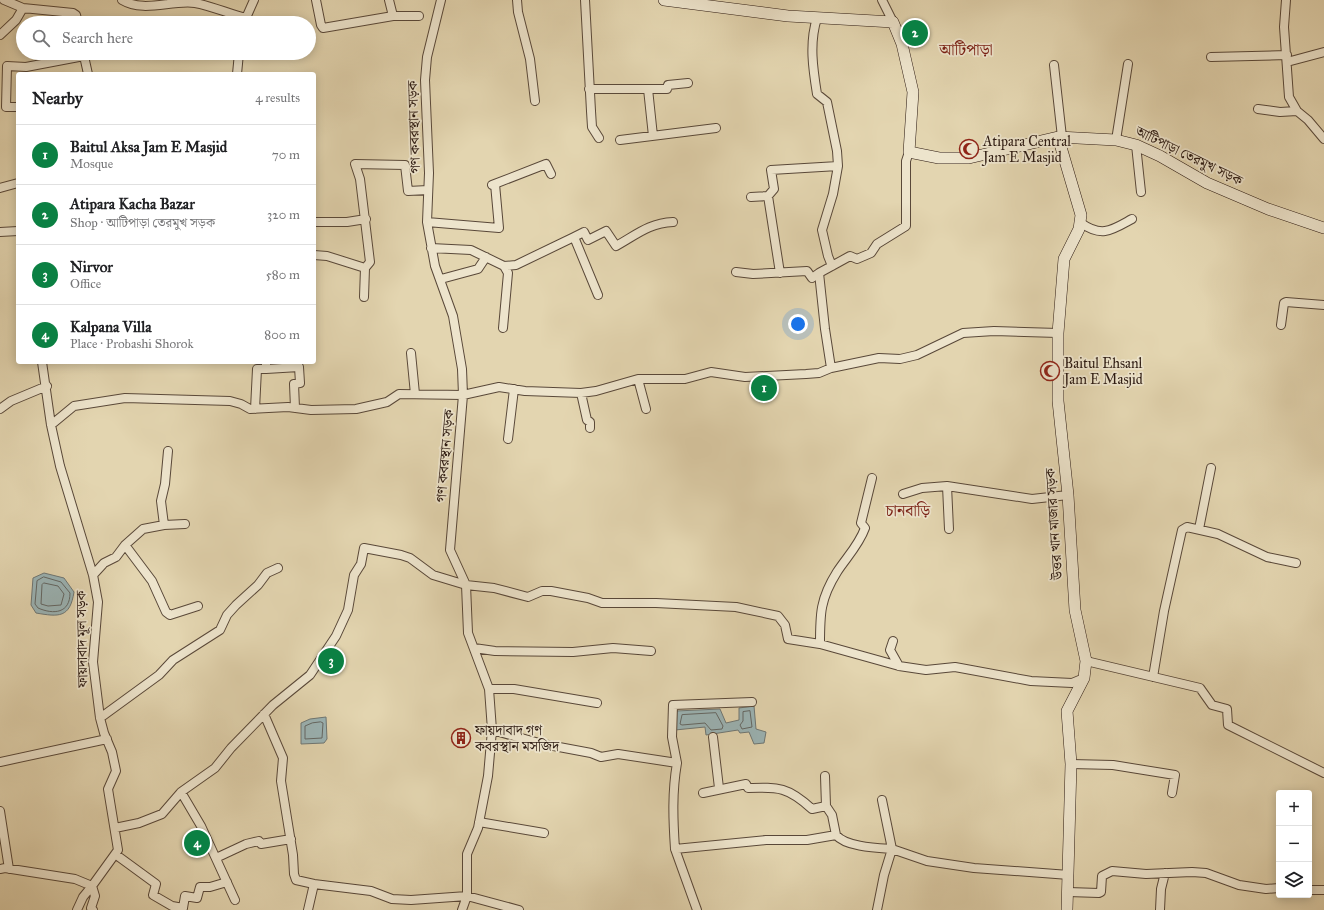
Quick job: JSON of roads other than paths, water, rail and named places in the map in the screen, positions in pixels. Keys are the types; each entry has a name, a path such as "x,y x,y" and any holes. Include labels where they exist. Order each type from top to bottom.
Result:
{"main road":[{"path":"664,0 788,16 893,22 902,44 913,92 913,117 909,152"},
{"path":"1060,137 1081,215 1081,222"},
{"name":"আটিপাড়া তেরমুখ সড়ক","path":"909,152 939,158 969,158 1060,137 1116,140 1136,145 1160,156 1207,183 1268,209 1324,228"},
{"name":"উত্তর খান মাজার সড়ক","path":"1067,910 1071,764 1067,710 1084,678 1086,661 1075,610 1068,495 1058,401 1058,333 1064,259 1081,222"}],"street":[{"path":"4,0 22,5 73,13 76,16"},
{"path":"122,0 128,4 143,7 158,3 195,3 232,16"},
{"path":"248,16 254,0"},
{"path":"316,0 321,25 323,28 393,16 419,16"},
{"path":"389,0 393,16"},
{"name":"গণ কবরস্থান সড়ক","path":"441,0 427,56 425,80 430,173 427,222 430,248 453,316 462,369 464,395 450,550 466,585 468,633 489,689 492,730 488,776 479,822 467,854 467,896 462,910"},
{"path":"517,0 518,12 530,59 535,101"},
{"path":"585,0 592,127 599,138"},
{"path":"882,0 893,22"},
{"path":"1286,0 1284,27 1289,97 1297,111 1308,120 1324,139"},
{"path":"18,16 22,5"},
{"path":"817,18 812,47 814,80 817,94 827,102 837,151 838,166 833,194 822,230 832,266"},
{"path":"0,35 16,20"},
{"path":"1211,57 1287,58 1324,52"},
{"path":"16,107 6,107 3,83 7,66 26,67 57,60"},
{"path":"85,60 88,72"},
{"path":"237,72 238,60"},
{"path":"1116,140 1128,64"},
{"path":"1054,65 1060,137"},
{"path":"589,89 667,89 668,85 688,83"},
{"path":"648,89 654,136"},
{"path":"1258,109 1280,112 1297,111"},
{"path":"620,140 716,128"},
{"path":"1136,145 1141,192"},
{"path":"736,272 780,273 807,271 812,278 850,256 857,259 871,253 877,244 906,226 906,161 909,152"},
{"path":"364,297 365,268 370,262 360,179 355,164 404,165 408,190 428,190"},
{"path":"427,222 499,228 496,184 492,185 546,164 551,174"},
{"path":"751,197 768,196 774,189 772,170 838,166"},
{"path":"0,188 10,187 16,184"},
{"path":"768,196 780,273"},
{"path":"316,222 347,222 366,219"},
{"path":"1081,222 1089,228 1102,232 1112,230 1132,219"},
{"path":"430,248 471,250 504,266 516,265 584,232 588,240 606,231 616,246 651,225 673,222"},
{"path":"0,232 16,231"},
{"path":"574,237 598,295"},
{"path":"316,255 327,256 365,268"},
{"path":"441,279 478,269 486,257"},
{"path":"503,328 508,273 504,266"},
{"path":"819,273 831,368"},
{"path":"1281,325 1284,303 1286,302 1324,305"},
{"path":"51,425 74,406 126,398 230,401 250,409 356,409 387,402 399,394 434,396 464,395 499,387 525,391 581,392 596,391 638,379 684,379 711,372 745,377 820,373 831,368 879,358 900,359 917,355 963,333 994,331 1058,333"},
{"path":"412,353 415,394"},
{"name":"ফায়দাবাদ মূল সড়ক","path":"42,364 47,386 51,425 60,466 93,575 98,602 93,662 100,718 112,752 116,771 108,789 118,850 115,854"},
{"path":"255,409 257,369 266,365 299,367 300,383 294,384 295,408"},
{"path":"638,379 646,409"},
{"path":"0,409 11,401 47,386"},
{"path":"508,440 514,389"},
{"path":"581,392 587,420 590,422 590,428"},
{"path":"164,525 160,500 165,484 168,451"},
{"path":"1199,529 1211,468"},
{"path":"820,644 820,610 829,586 863,534 865,528 861,523 872,478"},
{"path":"903,494 922,488 947,486 1032,499 1068,495"},
{"path":"947,486 949,529"},
{"path":"93,575 104,563 116,557 125,545 143,529 164,525 185,524"},
{"path":"1153,677 1164,611 1182,530 1187,527 1218,534 1267,557 1296,563"},
{"path":"125,545 152,580 166,612 170,615 198,606"},
{"path":"115,828 139,823 162,814 181,792 215,768 264,714 310,675 327,651 348,610 354,575 361,564 364,548 410,558 433,575 466,585 494,588 528,597 542,591 550,591 588,598 602,603 656,603 736,607 778,616 786,625 788,639 820,644 899,666 926,670 955,667 1031,681 1072,683 1084,678"},
{"path":"100,718 159,675 173,660 220,630 227,615 236,605 258,585 266,573 278,568"},
{"path":"893,640 890,650 899,666"},
{"path":"474,648 495,651 574,652 613,648 651,651"},
{"path":"1086,661 1200,688 1212,705 1227,709 1228,725 1324,773"},
{"path":"489,689 514,689 597,703"},
{"path":"697,910 675,849 672,817 673,786 677,763 672,737 673,705 752,702"},
{"path":"264,714 283,758 281,781 291,839 294,878 304,883 370,891 392,899 411,900 467,896 519,910"},
{"path":"492,730 543,744 585,751 601,757 618,754 677,763"},
{"path":"713,737 720,788"},
{"path":"0,762 107,739"},
{"path":"1071,764 1113,765 1175,775 1172,793"},
{"path":"825,776 826,806 832,815 836,835"},
{"path":"703,793 720,788 746,784 748,788 780,788 787,790 812,809 826,806"},
{"path":"181,792 216,858 235,900"},
{"path":"877,910 884,875 892,849 882,800"},
{"path":"0,810 9,869"},
{"path":"479,822 544,832"},
{"path":"675,849 766,840 807,840 836,835 847,842 865,847 892,849 927,861 974,868 1069,875"},
{"path":"216,858 246,844 259,841 261,844 291,839"},
{"path":"78,910 83,897 115,854 156,884 153,896 172,906 183,908 185,896 198,898 200,887 210,887 227,882"},
{"path":"0,869 75,879 92,886"},
{"path":"1068,892 1099,893 1101,892 1102,876 1112,871 1146,874 1192,872 1206,873 1239,885 1266,889 1276,888"},
{"path":"1160,910 1161,889 1165,873"},
{"path":"308,910 314,884"},
{"path":"92,886 95,896 91,908 93,910"},
{"path":"1312,890 1324,890"}],"water":[{"path":"44,573 64,578 74,592 70,607 62,614 51,615 36,613 31,605 33,578"},
{"path":"754,706 756,729 766,732 764,743 754,744 749,732 740,733 738,730 706,735 705,727 675,730 676,711 720,709 726,723 739,720 739,708"},
{"path":"326,717 327,739 324,743 301,744 301,723 310,719"}],"place":[{"name":"Atipara Kacha Bazar","path":"915,33"},
{"name":"Atipara Central Jam E Masjid","path":"969,149"},
{"name":"Baitul Ehsanl Jam E Masjid","path":"1050,371"},
{"name":"Baitul Aksa Jam E Masjid","path":"764,388"},
{"name":"Nirvor","path":"331,661"},
{"name":"ফায়দাবাদ গণ কবরস্থান মসজিদ","path":"461,738"},
{"name":"Kalpana Villa","path":"197,843"}],"district":[{"name":"আটিপাড়া","path":"966,49"},
{"name":"চানবাড়ি","path":"908,510"}]}
